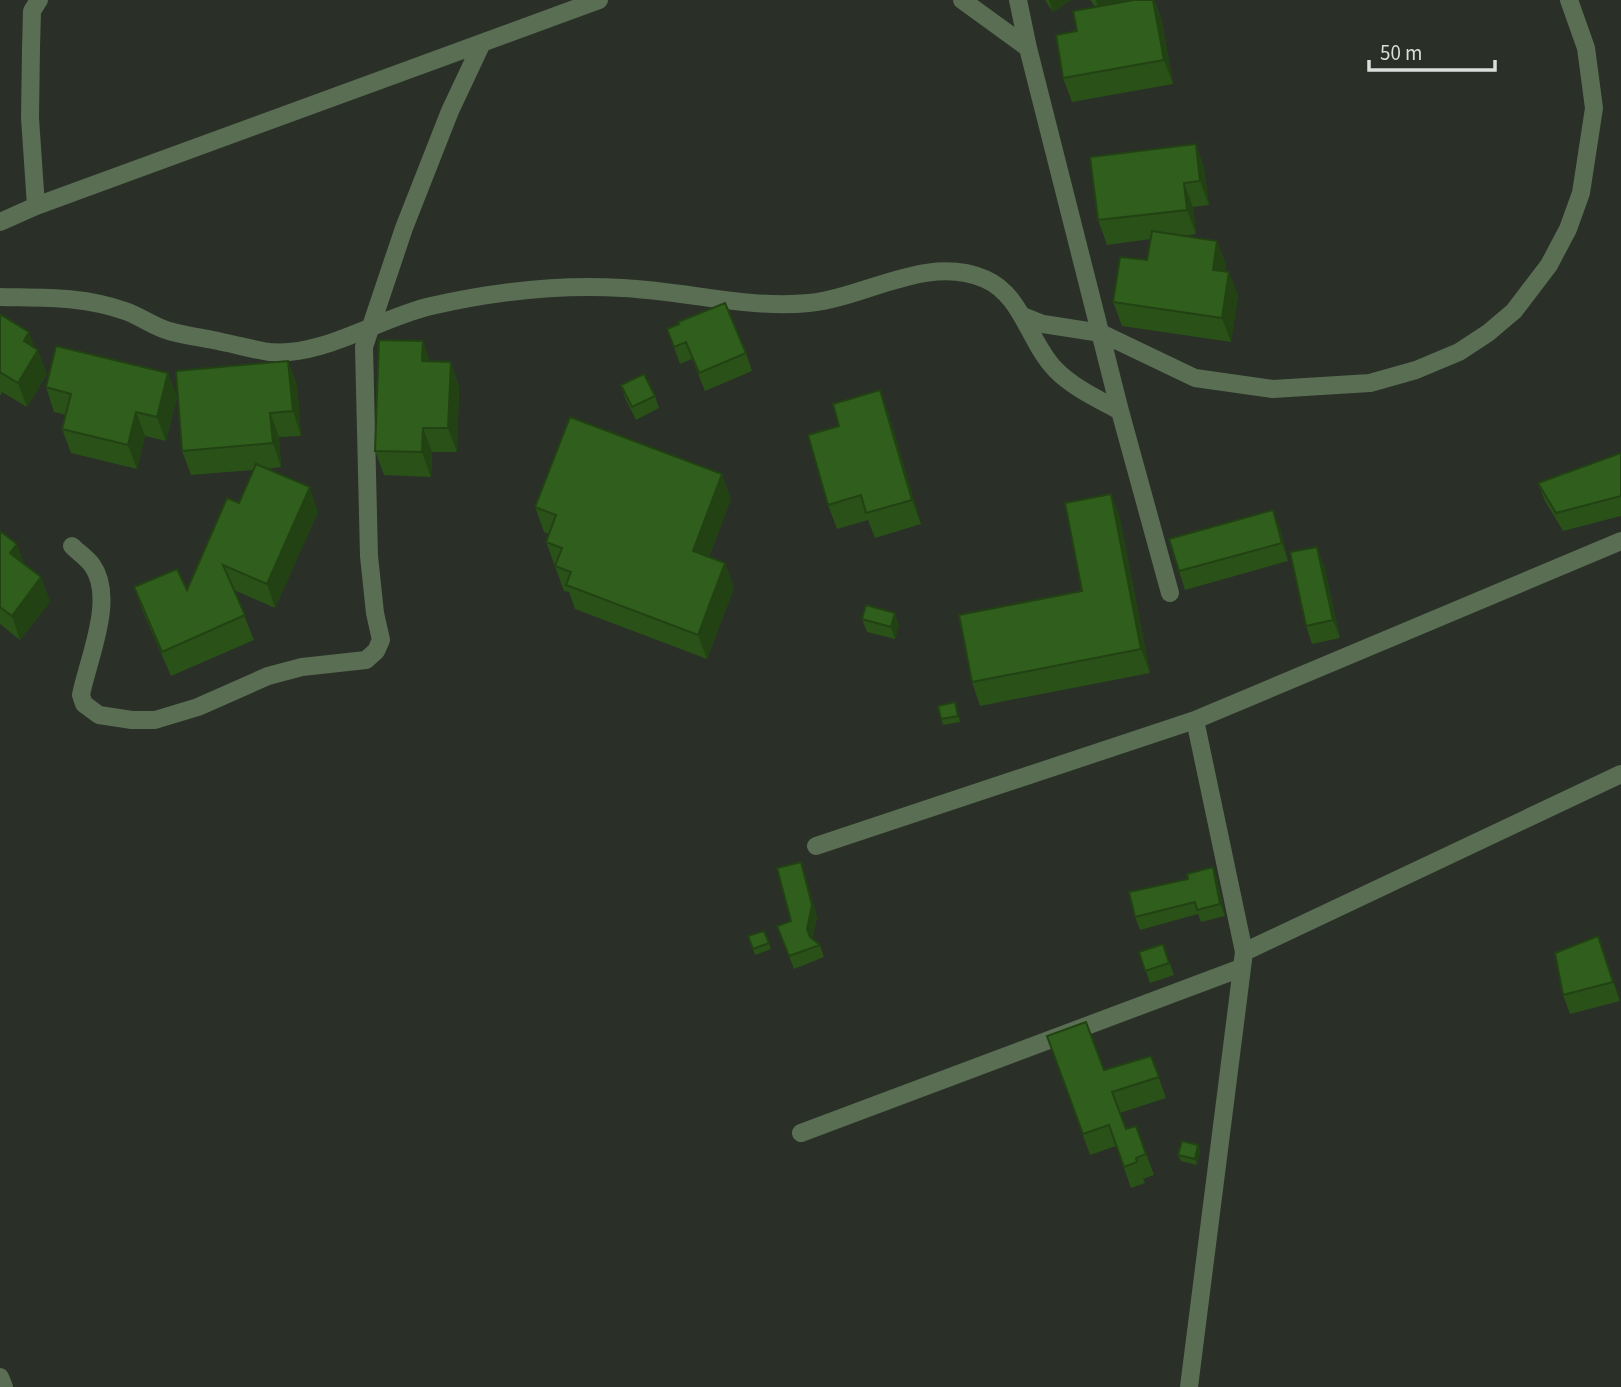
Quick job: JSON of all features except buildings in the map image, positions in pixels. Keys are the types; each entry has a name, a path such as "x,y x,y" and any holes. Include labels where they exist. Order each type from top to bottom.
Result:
{"street":[{"path":"36,206 30,118 31,47 32,11 39,0"},
{"path":"0,222 36,206 482,43 570,5 598,0"},
{"path":"962,0 1028,48"},
{"path":"1017,0 1120,411 1170,593"},
{"path":"1023,316 1043,324 1101,333 1195,378 1273,389 1370,383 1416,370 1458,352 1488,333 1514,311 1549,265 1569,229 1581,193 1594,108 1586,48 1569,0"},
{"path":"72,546 93,565 100,587 102,614 81,695 84,704 99,715 155,720 198,707 268,677 302,667 366,660 376,651 381,640 375,613 369,556 364,347 404,228 450,111 482,43"},
{"path":"0,297 68,298 126,311 167,330 271,352 301,351 336,342 373,325 426,307 486,294 621,287 760,304 810,303 936,271 960,273 986,279 1007,296 1023,316 1054,368 1091,395 1120,411"},
{"path":"816,846 1195,720 1621,541"},
{"path":"1189,1387 1242,960 1195,720"},
{"path":"801,1133 1242,960 1621,774"},
{"path":"0,1377 4,1387"}]}
